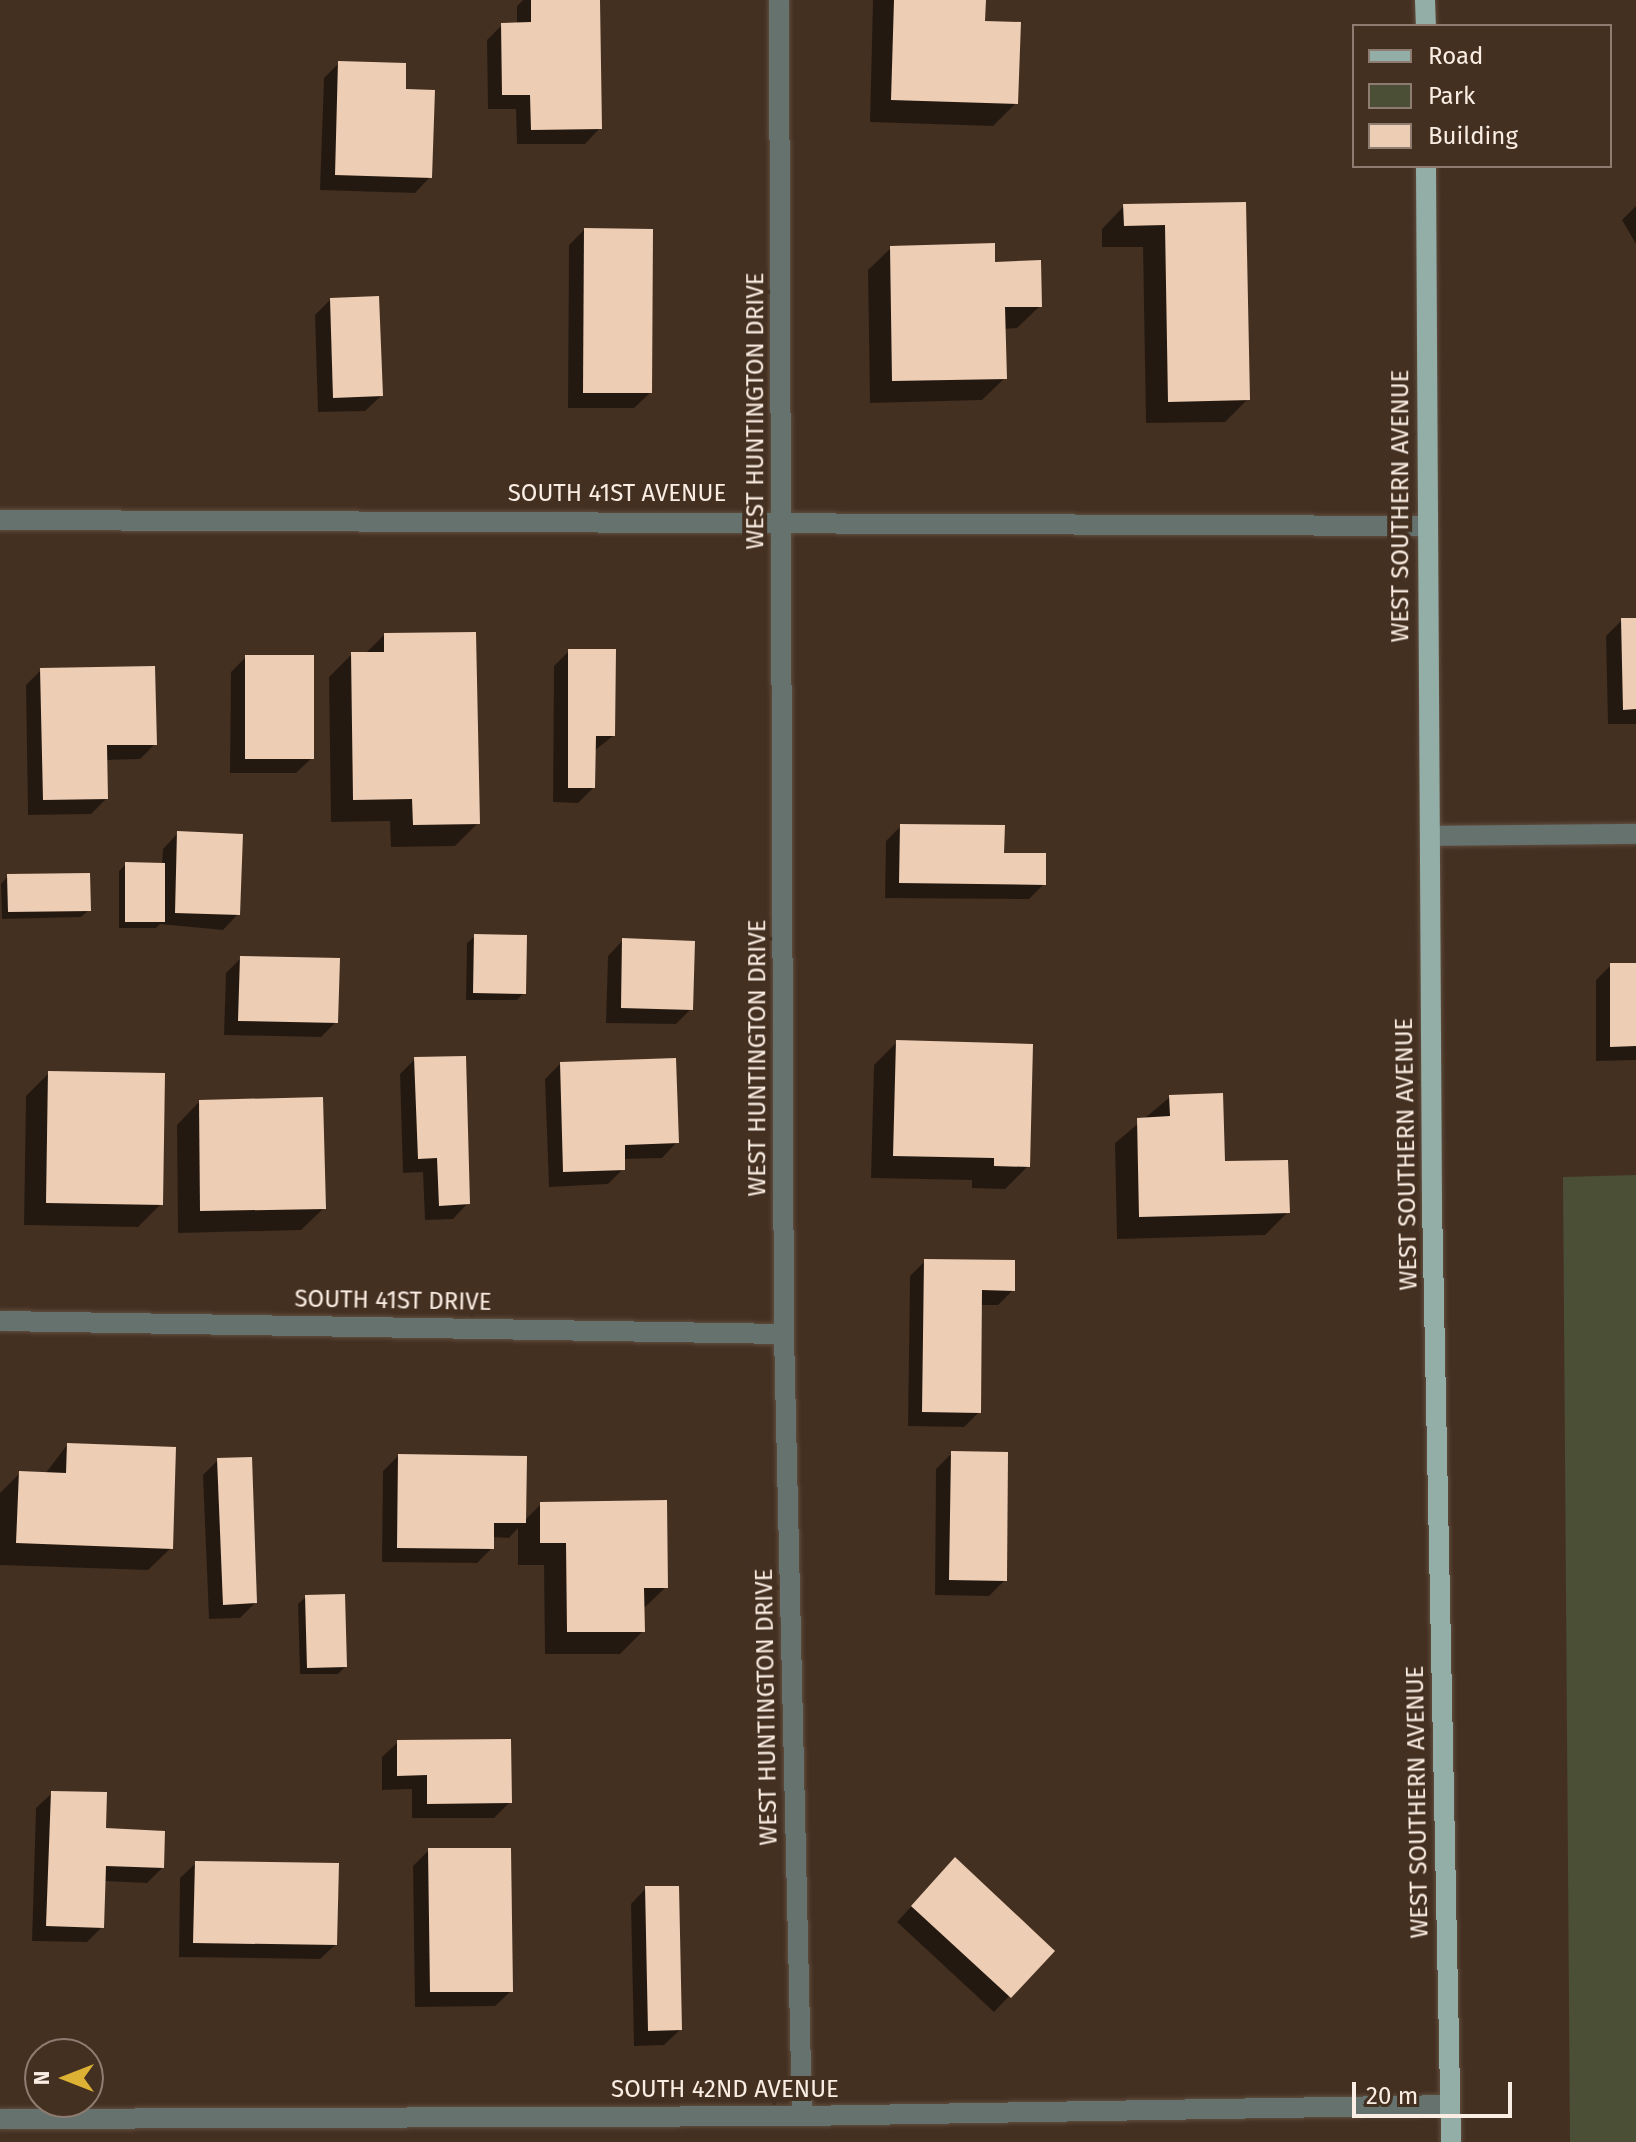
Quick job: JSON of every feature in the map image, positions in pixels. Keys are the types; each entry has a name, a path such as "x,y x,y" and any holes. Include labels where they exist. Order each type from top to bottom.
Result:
{"main road":[{"path":"1425,0 1426,24"},
{"name":"WEST SOUTHERN AVENUE","path":"1426,168 1430,836 1451,2142"}],"street":[{"name":"WEST HUNTINGTON DRIVE","path":"779,0 784,520 784,1334 802,2116"},
{"name":"SOUTH 41ST AVENUE","path":"0,520 784,520 1427,526"},
{"path":"1430,836 1636,834"},
{"name":"SOUTH 41ST DRIVE","path":"0,1321 784,1334"},
{"name":"SOUTH 42ND AVENUE","path":"0,2119 802,2116 1450,2105"}],"green space":[{"path":"1636,1175 1636,2142 1570,2142 1563,1177"}],"building":[{"path":"531,0 600,0 602,129 531,130 530,95 502,95 501,23 531,22"},
{"path":"894,0 986,0 985,21 1021,22 1018,104 891,100"},
{"path":"338,61 406,63 406,89 435,90 432,178 335,175"},
{"path":"1246,202 1250,400 1168,402 1165,225 1124,226 1123,204"},
{"path":"584,228 653,229 652,393 583,393"},
{"path":"995,243 995,262 1041,260 1042,307 1005,307 1007,379 892,381 890,246"},
{"path":"379,296 383,396 333,398 330,298"},
{"path":"1621,618 1636,618 1636,709 1623,710"},
{"path":"476,632 480,824 413,825 412,799 353,800 351,652 384,652 384,633"},
{"path":"568,649 616,649 615,736 596,736 595,788 568,788"},
{"path":"245,655 314,655 314,759 245,759"},
{"path":"155,666 157,745 107,745 108,799 43,800 40,668"},
{"path":"900,824 1005,825 1004,853 1046,853 1046,885 899,883"},
{"path":"177,831 243,834 240,915 175,913"},
{"path":"125,862 165,863 165,922 125,922"},
{"path":"90,873 91,911 8,912 7,874"},
{"path":"474,934 527,935 526,994 473,993"},
{"path":"622,938 695,941 693,1010 621,1008"},
{"path":"240,956 340,958 338,1023 238,1021"},
{"path":"1610,963 1636,963 1636,1046 1610,1047"},
{"path":"896,1040 1033,1044 1030,1167 994,1166 994,1158 893,1156"},
{"path":"466,1056 470,1204 439,1206 437,1158 418,1159 414,1057"},
{"path":"676,1058 679,1143 625,1145 625,1170 563,1172 560,1062"},
{"path":"48,1071 165,1073 163,1205 46,1203"},
{"path":"1223,1093 1225,1161 1288,1160 1290,1213 1139,1217 1137,1118 1170,1116 1169,1095"},
{"path":"323,1097 326,1209 200,1211 199,1100"},
{"path":"924,1259 1015,1260 1015,1291 982,1290 981,1413 922,1412"},
{"path":"67,1443 176,1447 173,1549 16,1543 19,1471 66,1473"},
{"path":"951,1451 1008,1452 1007,1581 949,1580"},
{"path":"398,1454 527,1456 526,1523 494,1523 494,1549 397,1548"},
{"path":"252,1457 257,1603 223,1605 217,1458"},
{"path":"667,1500 668,1588 644,1588 645,1632 567,1632 566,1543 540,1543 540,1502"},
{"path":"345,1594 347,1667 307,1668 305,1595"},
{"path":"511,1739 512,1803 427,1804 427,1775 397,1776 397,1740"},
{"path":"51,1791 107,1792 106,1828 165,1831 164,1868 106,1866 104,1928 46,1926"},
{"path":"428,1848 511,1848 513,1992 430,1992"},
{"path":"955,1857 1055,1951 1011,1998 911,1906"},
{"path":"195,1861 339,1863 337,1945 193,1943"},
{"path":"645,1886 679,1886 682,2030 648,2031"}]}
